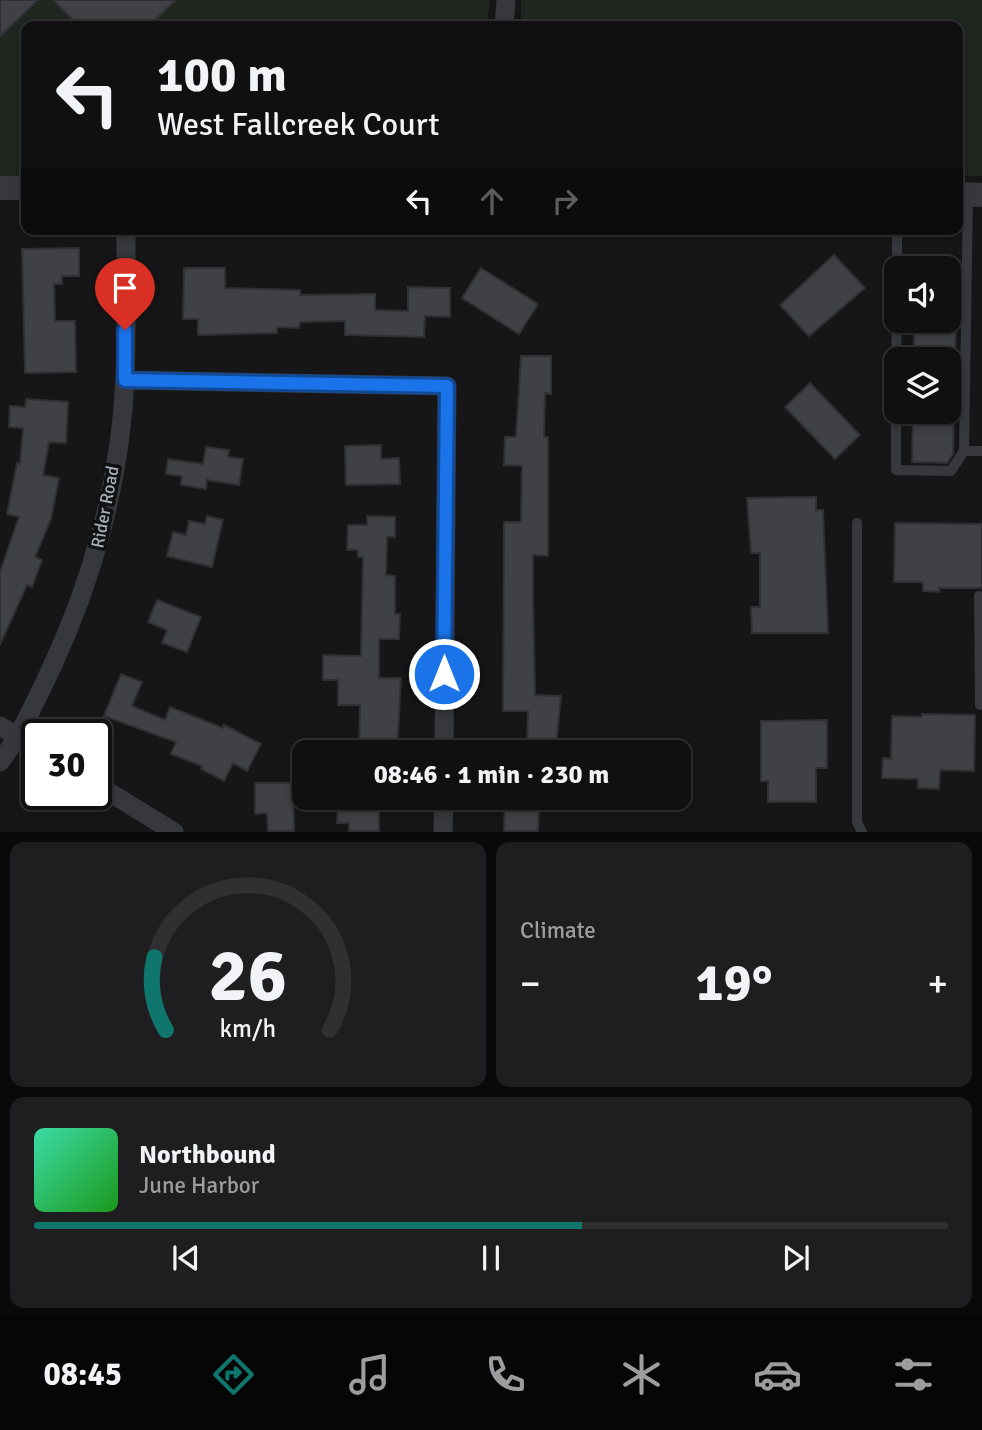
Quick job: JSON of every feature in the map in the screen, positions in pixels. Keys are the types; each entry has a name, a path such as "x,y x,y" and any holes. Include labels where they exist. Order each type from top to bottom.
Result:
{"street":[{"path":"505,21 506,0"},
{"path":"0,188 21,188"},
{"name":"Rider Road","path":"0,762 19,737 60,648 94,562 114,468 125,380 126,235"},
{"path":"125,380 447,386 444,740"},
{"path":"0,726 19,737"},
{"path":"112,794 174,831"},
{"path":"443,831 444,810"}],"lane":[{"path":"896,424 896,470 951,471 964,451 969,195"},
{"path":"897,235 897,256"},
{"path":"964,451 982,451"},
{"path":"857,523 857,822 862,831"},
{"path":"979,596 979,705"}],"shaded area":[{"path":"36,0 53,0 74,21 21,21 21,176 0,176 0,37"},
{"path":"176,0 490,0 488,21 154,21"},
{"path":"521,0 982,0 982,176 963,176 963,21 521,21"}],"building":[{"path":"0,0 38,0 0,37"},
{"path":"53,0 176,0 154,21 74,21"},
{"path":"79,248 79,276 62,276 62,284 54,284 55,321 75,321 76,372 25,373 22,249"},
{"path":"834,255 865,288 809,336 780,305"},
{"path":"184,268 225,268 225,288 300,290 300,295 375,294 375,310 408,311 408,287 450,288 450,317 425,316 424,337 345,335 345,321 300,322 299,328 277,327 277,333 198,335 198,319 183,319"},
{"path":"481,268 538,304 519,334 462,298"},
{"path":"914,333 956,333 955,347 914,347"},
{"path":"521,356 551,356 551,394 545,393 544,437 548,437 548,556 533,555 533,601 535,695 561,696 557,740 527,740 528,711 503,711 504,522 521,522 522,466 504,465 505,437 516,437"},
{"path":"810,383 860,435 835,459 785,407"},
{"path":"26,399 68,402 66,443 49,442 43,475 59,478 51,519 35,557 42,560 32,587 27,585 0,645 0,572 19,517 7,514 17,463 20,464 23,428 9,427 10,406 25,407"},
{"path":"913,424 954,424 953,454 947,463 912,462"},
{"path":"381,445 381,459 399,458 400,484 346,485 345,446"},
{"path":"206,447 229,450 228,457 243,459 239,485 207,480 206,489 181,485 182,476 166,474 168,459 203,464"},
{"path":"816,497 816,510 823,510 828,633 752,633 751,607 760,607 760,553 751,553 747,498"},
{"path":"207,516 223,520 212,567 167,556 173,532 186,535 189,521 205,524"},
{"path":"367,516 395,517 395,537 387,537 386,575 395,576 395,614 400,614 399,639 379,639 379,678 401,678 398,740 359,740 360,705 338,705 338,680 323,680 323,655 361,656 363,557 358,557 358,550 347,550 348,525 367,525"},
{"path":"895,523 982,524 982,588 939,588 939,592 923,591 923,582 894,582"},
{"path":"157,600 201,617 187,652 162,643 167,630 148,622"},
{"path":"121,674 142,682 132,706 165,720 170,707 223,728 224,725 261,744 247,771 233,763 224,781 201,769 202,766 171,754 176,742 104,716"},
{"path":"922,714 975,715 974,771 940,770 939,789 918,788 918,779 882,778 883,758 891,759 892,716 922,717"},
{"path":"827,720 827,768 816,768 816,802 768,802 768,781 761,781 761,721"},
{"path":"255,783 292,783 294,831 268,831 267,813 255,814"},
{"path":"338,810 379,810 379,831 349,831 349,823 337,823"},
{"path":"505,810 539,810 538,831 504,831"}],"route":[{"path":"125,330 125,380 447,386 444,674"}]}
